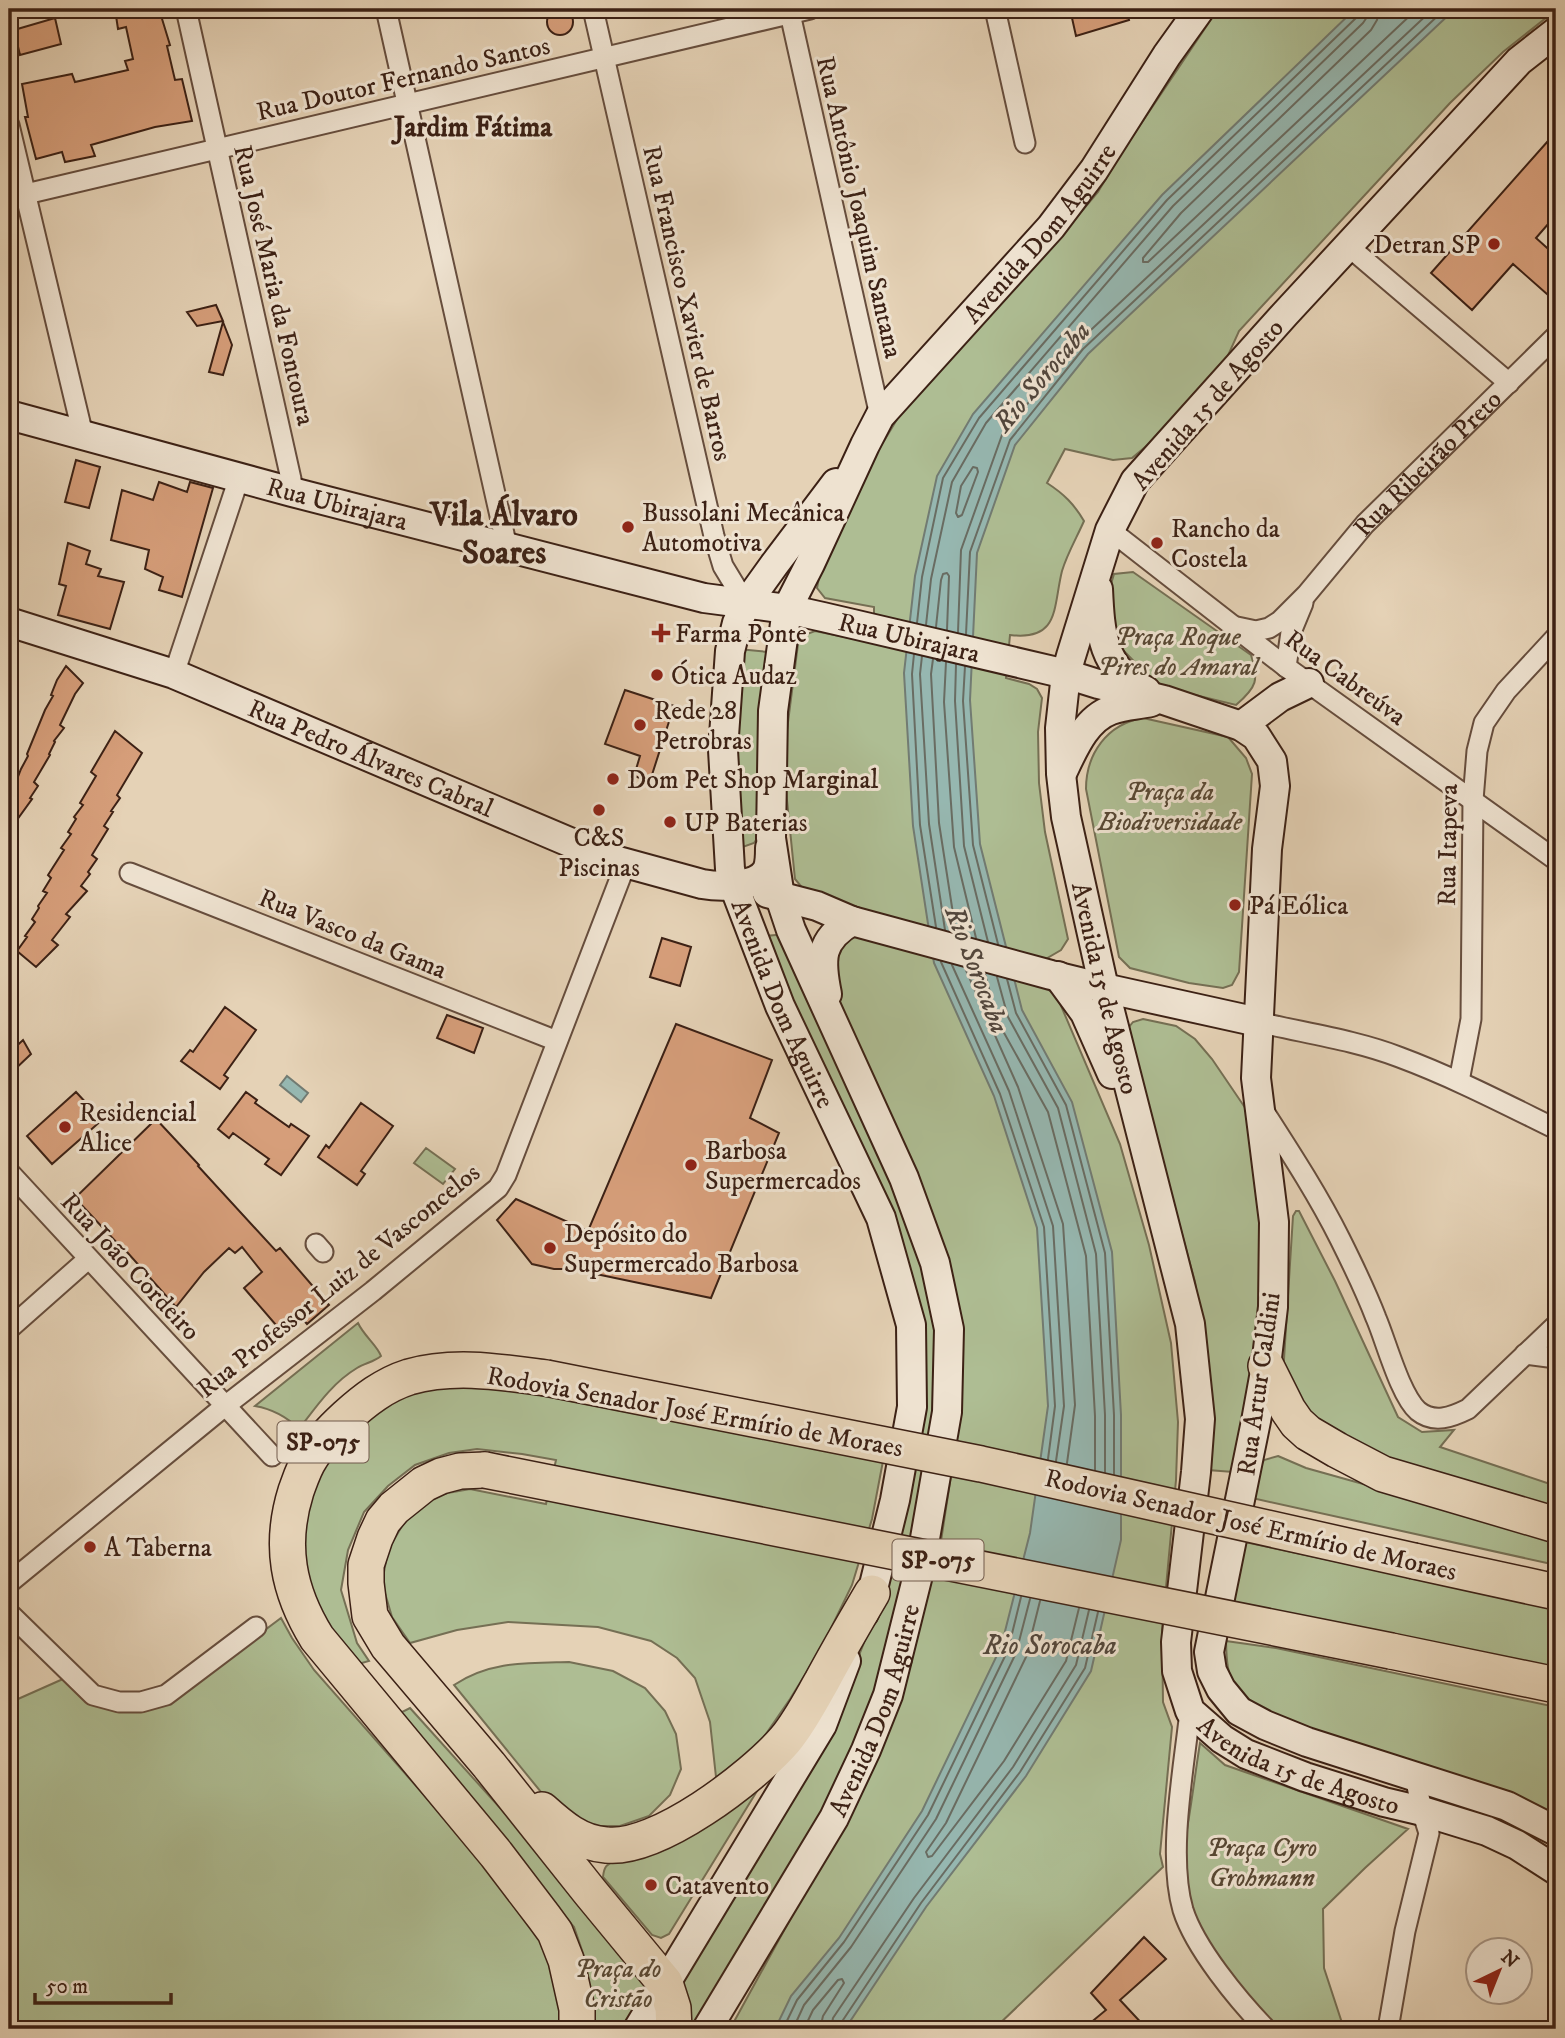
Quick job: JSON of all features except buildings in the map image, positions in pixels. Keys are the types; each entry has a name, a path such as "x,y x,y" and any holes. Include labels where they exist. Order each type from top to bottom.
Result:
{"highway":[{"path":"1266,1366 1297,1423 1308,1433 1337,1450 1383,1474 1556,1525"},
{"name":"Rodovia Senador José Ermírio de Moraes","path":"577,2029 577,2009 566,1960 555,1933 496,1854 317,1639 304,1617 289,1569 287,1541 290,1511 310,1458 331,1431 359,1405 391,1384 409,1377 460,1370 546,1378 981,1464 1556,1592"},
{"name":"SP-075","path":"674,2029 673,2008 665,1983 489,1765 388,1646 370,1616 366,1565 383,1521 394,1508 424,1484 441,1476 460,1471 485,1470 1556,1685"},
{"path":"489,1765 575,1837 606,1846 622,1845 649,1837 683,1821 751,1773 786,1739 872,1592"}],"main road":[{"name":"Avenida Dom Aguirre","path":"707,2029 834,1818 888,1695 920,1567 947,1412 949,1329 935,1263 904,1178 791,930 780,897 771,838 774,711 786,609 880,416 1051,227 1094,170 1167,55 1200,9"},
{"name":"Avenida 15 de Agosto","path":"1556,32 1519,61 1135,481 1111,530 1066,674 1060,728 1066,817 1104,988 1190,1324 1200,1419 1176,1642 1177,1671 1190,1711 1222,1740 1246,1754 1384,1802 1487,1831 1517,1845 1556,1870"},
{"name":"Rua Ubirajara","path":"9,415 292,492 704,598 786,609 1066,674"},
{"name":"Avenida Dom Aguirre","path":"638,2029 822,1725 872,1592 895,1500 912,1407 911,1325 881,1218 780,1006 734,886 730,869 723,750 730,651 737,623 746,604 864,445"},
{"path":"1097,577 1100,625 1115,668 1136,687 1164,700"},
{"name":"Rua Pedro Álvares Cabral","path":"9,622 174,674 607,858 702,884 734,886 817,906 859,922 1054,975"},
{"path":"1054,975 1258,1022 1268,849 1275,786 1272,761 1256,736 1241,726 1164,700 1066,674"},
{"path":"1241,726 1280,697 1309,683"},
{"path":"1061,774 1085,731 1102,713 1164,700"},
{"name":"Rua Pedro Álvares Cabral","path":"734,886 765,874 771,838"},
{"path":"834,1025 824,974 826,945 839,928 859,922"},
{"path":"1054,975 1085,1013 1141,1135"},
{"name":"Rua Artur Caldini","path":"1258,1022 1256,1078 1274,1222 1273,1307 1266,1366 1244,1485 1209,1653 1212,1671 1221,1689 1239,1711 1265,1725 1307,1742 1507,1806 1556,1831"}],"street":[{"name":"Rua José Maria da Fontoura","path":"186,9 292,478 292,492"},
{"path":"386,9 507,547"},
{"name":"Rua Francisco Xavier de Barros","path":"593,9 714,536 723,566 746,604"},
{"name":"Rua Doutor Fernando Santos","path":"17,196 789,11 810,9"},
{"path":"995,9 1025,143"},
{"name":"Rua Antônio Joaquim Santana","path":"789,11 880,416"},
{"path":"9,125 17,196 83,435"},
{"path":"1348,246 1509,383"},
{"name":"Rua Ribeirão Preto","path":"1235,627 1256,631 1269,628 1280,621 1306,595 1365,524 1556,336"},
{"path":"174,674 239,478"},
{"name":"Rua Cabreúva","path":"1111,530 1286,667 1556,860"},
{"name":"Rua Ribeirão Preto","path":"1286,667 1291,632 1306,595"},
{"name":"Rua Itapeva","path":"1459,1081 1471,1019 1472,800 1477,751 1484,723 1506,691 1556,637"},
{"name":"Rua Professor Luiz de Vasconcelos","path":"9,1584 225,1406 373,1291 498,1188 506,1175 626,863"},
{"name":"Rua Vasco da Gama","path":"130,873 557,1041"},
{"path":"1258,1022 1398,1056 1459,1081 1556,1129"},
{"path":"1258,1103 1298,1165 1340,1239 1376,1317 1411,1404 1420,1413 1432,1418 1450,1417 1468,1409 1556,1325"},
{"name":"Rua João Cordeiro","path":"9,1172 272,1456"},
{"path":"9,1329 88,1259"},
{"path":"1525,1354 1556,1358"},
{"path":"9,1614 93,1696 119,1702 141,1702 166,1695 256,1627"},
{"path":"1190,1711 1177,1854 1184,1911 1199,1942 1259,2027"},
{"path":"1388,2029 1405,1931 1429,1833 1415,1776"}],"green space":[{"path":"1218,9 1556,10 1503,52 1450,103 1239,331 1221,371 1161,434 1132,458 1113,460 1065,449 1047,483 1068,500 1084,521 1064,565 1055,609 1046,627 1038,633 1010,635 1006,678 1029,684 1037,689 1042,698 1038,732 1039,783 1045,832 1068,939 1061,950 1044,960 1043,987 1056,994 1120,1144 1149,1245 1171,1343 1178,1422 1176,1480 1162,1630 1163,1702 1172,1727 1160,1854 1163,1867 994,2029 730,2029 810,1883 904,1681 939,1554 958,1430 960,1386 831,982 840,940 859,935 903,947 893,918 809,896 795,879 783,761 798,644 807,634 815,631 874,643 874,607 825,598 817,588 821,567 872,461 899,416 963,342 1045,255 1098,192"},
{"name":"Praça Roque Pires do Amaral","path":"1133,572 1251,655 1255,671 1254,683 1236,705 1158,686 1121,648 1107,620 1108,594 1114,574"},
{"path":"738,649 768,652 758,837 754,843 740,848 733,811"},
{"name":"Praça da Biodiversidade","path":"1143,718 1228,737 1246,758 1252,774 1239,972 1232,985 1223,988 1189,983 1130,968 1119,957 1086,789 1087,776 1095,753 1109,734 1130,721"},
{"path":"778,935 898,1189 925,1269 937,1324 935,1421 908,1570 879,1693 829,1802 696,2029 685,2029 676,1980 839,1706 867,1635 917,1332 765,936"},
{"path":"1143,1019 1176,1026 1195,1039 1248,1112 1265,1247 1258,1341 1233,1472 1208,1470 1210,1386 1195,1282 1143,1090 1129,1027 1133,1022"},
{"path":"426,1148 455,1169 443,1184 414,1163"},
{"path":"1299,1211 1335,1281 1398,1417 1422,1432 1454,1430 1440,1447 1556,1486 1556,1517 1428,1481 1315,1426 1283,1375 1293,1216"},
{"path":"358,1323 381,1356 357,1368 340,1381 299,1429 279,1414 255,1406"},
{"path":"471,1382 883,1461 872,1519 852,1585 821,1649 759,1744 734,1767 716,1777 710,1722 695,1678 677,1658 651,1641 598,1627 508,1622 457,1630 410,1643 392,1617 382,1583 388,1550 409,1514 442,1494 470,1489 546,1504 556,1460 477,1449 449,1453 415,1465 388,1486 364,1512 348,1550 341,1590 357,1643 369,1661 351,1666 320,1615 306,1570 302,1534 314,1483 341,1440 380,1408 429,1387"},
{"path":"1278,1456 1306,1468 1556,1538 1556,1565 1252,1498 1255,1476 1264,1460"},
{"path":"1240,1541 1556,1608 1556,1670 1225,1601"},
{"path":"281,1618 314,1670 540,1930 565,2029 9,2029 9,1703 63,1679 91,1703 119,1712 142,1712 170,1701"},
{"path":"1226,1641 1276,1648 1556,1707 1556,1819 1270,1714 1248,1699 1234,1685 1228,1668"},
{"path":"569,1662 613,1671 645,1688 665,1711 676,1734 681,1769 670,1795 649,1816 620,1826 597,1826 575,1819 545,1797 454,1685 495,1667"},
{"name":"Praça do Cristão","path":"410,1708 646,1970 648,1992 626,2029 592,2029 586,1962 574,1927 396,1715"},
{"name":"Praça Cyro Grohmann","path":"1200,1743 1225,1765 1408,1829 1323,1909 1324,1968 1344,2029 1276,2029 1232,1977 1206,1939 1188,1898 1184,1876 1186,1839"},
{"path":"762,1783 669,1934 661,1938 652,1935 603,1877 606,1866"}],"water":[{"name":"Rio Sorocaba","path":"1355,9 1455,9 1088,354 1015,445 977,553 970,700 980,844 1022,1010 1072,1102 1112,1252 1121,1415 1121,1540 1091,1671 1026,1776 926,1907 845,2029 775,2029 791,1996 839,1938 922,1811 1001,1647 1030,1533 1048,1406 1037,1228 994,1096 934,963 913,826 904,673 915,576 937,476 973,414 1162,195"},
{"path":"287,1076 308,1093 301,1102 280,1085"}],"place":[{"name":"Detran SP","path":"1494,244"},
{"name":"Bussolani Mecânica Automotiva","path":"628,527"},
{"name":"Rancho da Costela","path":"1157,543"},
{"name":"Farma Ponte","path":"661,633"},
{"name":"Ótica Audaz","path":"657,675"},
{"name":"Rede 28 Petrobras","path":"640,725"},
{"name":"Dom Pet Shop Marginal","path":"613,779"},
{"name":"C&S Piscinas","path":"599,810"},
{"name":"UP Baterias","path":"670,822"},
{"name":"Pá Eólica","path":"1235,905"},
{"name":"Residencial Alice","path":"65,1127"},
{"name":"Barbosa Supermercados","path":"691,1165"},
{"name":"Depósito do Supermercado Barbosa","path":"550,1248"},
{"name":"A Taberna","path":"90,1547"},
{"name":"Catavento","path":"651,1885"}],"district":[{"name":"Jardim Fátima","path":"473,126"},
{"name":"Vila Álvaro Soares","path":"504,532"}]}
